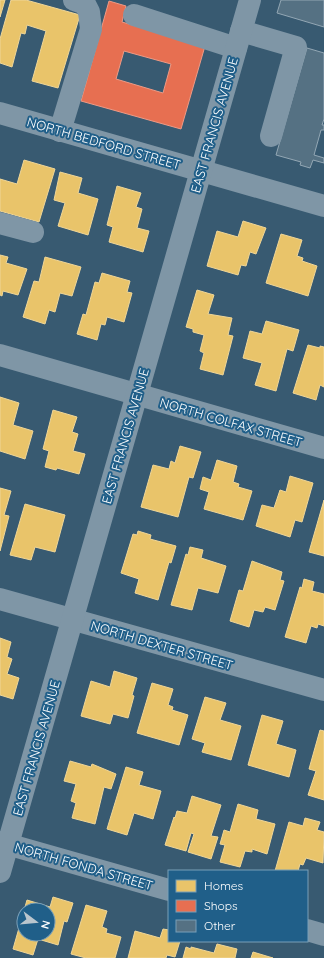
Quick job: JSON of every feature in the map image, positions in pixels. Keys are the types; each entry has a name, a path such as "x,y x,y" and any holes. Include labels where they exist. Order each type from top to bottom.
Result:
{"street":[{"path":"60,131 91,29 89,12 84,4 74,0"},
{"name":"EAST FRANCIS AVENUE","path":"0,872 4,843 72,620 138,395 250,0"},
{"path":"134,15 239,39 296,47 271,136"},
{"name":"NORTH BEDFORD STREET","path":"0,113 324,206"},
{"path":"0,222 33,232"},
{"name":"NORTH COLFAX STREET","path":"0,355 324,448"},
{"name":"NORTH DEXTER STREET","path":"0,599 324,690"},
{"name":"NORTH FONDA STREET","path":"4,843 168,890"},
{"path":"308,930 324,935"}],"building: Homes":[{"path":"0,0 5,0 0,17"},
{"path":"11,0 26,0 80,15 58,88 32,81 46,31 27,25 25,34 21,33 12,67 0,63 0,39"},
{"path":"24,160 55,169 39,222 0,211 0,179 17,184"},
{"path":"60,172 82,178 78,193 98,199 88,235 58,226 65,203 54,200"},
{"path":"117,186 141,193 136,207 142,209 137,228 149,231 143,252 109,242 113,227 107,225"},
{"path":"243,221 266,228 256,254 250,252 246,266 241,265 238,275 207,266 217,231 238,237"},
{"path":"281,234 302,240 297,256 303,258 302,261 317,266 308,296 266,283"},
{"path":"0,255 8,257 6,263 27,269 18,295 3,291 2,296 0,295"},
{"path":"45,257 81,267 72,296 60,293 55,312 49,310 45,324 23,317 34,281 39,282"},
{"path":"102,273 130,281 127,292 132,293 124,322 107,317 105,325 101,324 97,340 77,334 83,314 86,315 95,282 99,283"},
{"path":"197,290 214,295 208,314 232,318 228,335 233,336 223,375 200,369 204,353 200,351 204,335 193,332 193,329 186,327"},
{"path":"266,321 299,330 293,351 287,349 276,391 255,385 262,363 243,358 250,331 262,334"},
{"path":"308,345 320,348 320,346 324,347 324,387 320,385 316,400 293,393"},
{"path":"0,397 19,403 13,425 33,431 25,459 0,451"},
{"path":"53,410 77,417 72,432 78,434 73,451 85,454 79,474 57,468 56,470 45,467 49,451 43,449"},
{"path":"180,446 201,452 193,478 189,477 178,517 141,507 153,465 169,469 171,461 175,463"},
{"path":"217,460 237,466 233,482 239,484 238,487 252,491 243,520 204,509 209,492 200,489 203,477 211,480"},
{"path":"290,476 313,483 302,522 295,520 290,537 256,526 262,505 274,508 280,490 286,492"},
{"path":"0,488 11,491 4,515 9,516 0,551"},
{"path":"324,500 324,556 309,552"},
{"path":"25,504 65,515 55,552 35,547 31,560 10,555"},
{"path":"138,531 151,535 150,539 176,546 171,563 169,562 158,600 135,593 139,579 121,573 133,534 137,535"},
{"path":"190,547 203,550 201,558 226,566 218,593 198,588 192,610 171,605 186,554 188,555"},
{"path":"252,561 282,572 280,580 284,581 275,610 265,607 263,612 254,610 249,627 230,621 239,590 243,591"},
{"path":"304,579 314,582 312,591 324,594 324,626 318,624 317,628 311,626 306,643 285,637 300,587 302,588"},
{"path":"0,638 11,642 7,657 12,659 7,674 19,678 13,699 0,695"},
{"path":"114,671 137,678 128,718 113,714 110,724 81,716 91,681 110,687"},
{"path":"152,683 173,689 168,705 173,707 172,710 188,715 179,745 137,733"},
{"path":"205,697 226,703 220,720 241,726 231,760 202,752 205,743 192,739"},
{"path":"262,715 283,721 276,744 296,750 289,777 248,765"},
{"path":"320,730 324,731 324,800 308,795 316,771 309,769"},
{"path":"70,761 91,767 92,764 116,774 111,789 104,787 95,824 72,818 76,803 71,801 76,784 64,781"},
{"path":"126,767 143,772 139,785 161,791 153,819 134,813 127,835 107,829"},
{"path":"192,796 221,805 211,836 218,837 211,859 188,852 194,834 191,833 186,851 165,845 177,811 187,813"},
{"path":"238,804 258,810 256,819 275,824 267,854 252,849 252,852 245,851 240,867 220,862 225,845 220,844 224,830 230,832"},
{"path":"305,818 320,822 317,830 324,832 323,863 306,858 303,865 300,864 298,870 275,870 289,822 303,826"},
{"path":"53,897 73,903 67,922 64,921 58,945 48,942 56,942 56,902 52,902"},
{"path":"86,905 107,911 102,927 107,929 106,933 121,937 115,958 86,958 71,954"},
{"path":"163,929 168,930 168,942 180,942 175,957 167,955 166,958 128,958 135,931 160,938"},
{"path":"16,938 16,942 37,942 33,955 13,949"},
{"path":"217,944 237,949 235,958 183,958 186,947 214,953"},
{"path":"253,952 273,958 251,958"}],"building: Shops":[{"path":"109,1 126,6 122,22 205,46 181,129 81,101","holes":["124,51 171,64 163,93 116,79"]}],"building: Other":[{"path":"281,0 324,0 324,27 277,13"},
{"path":"307,48 324,53 324,119 322,125 324,125 324,130 321,130 314,155 324,158 324,163 313,160 310,168 300,165 301,162 276,155"}]}
